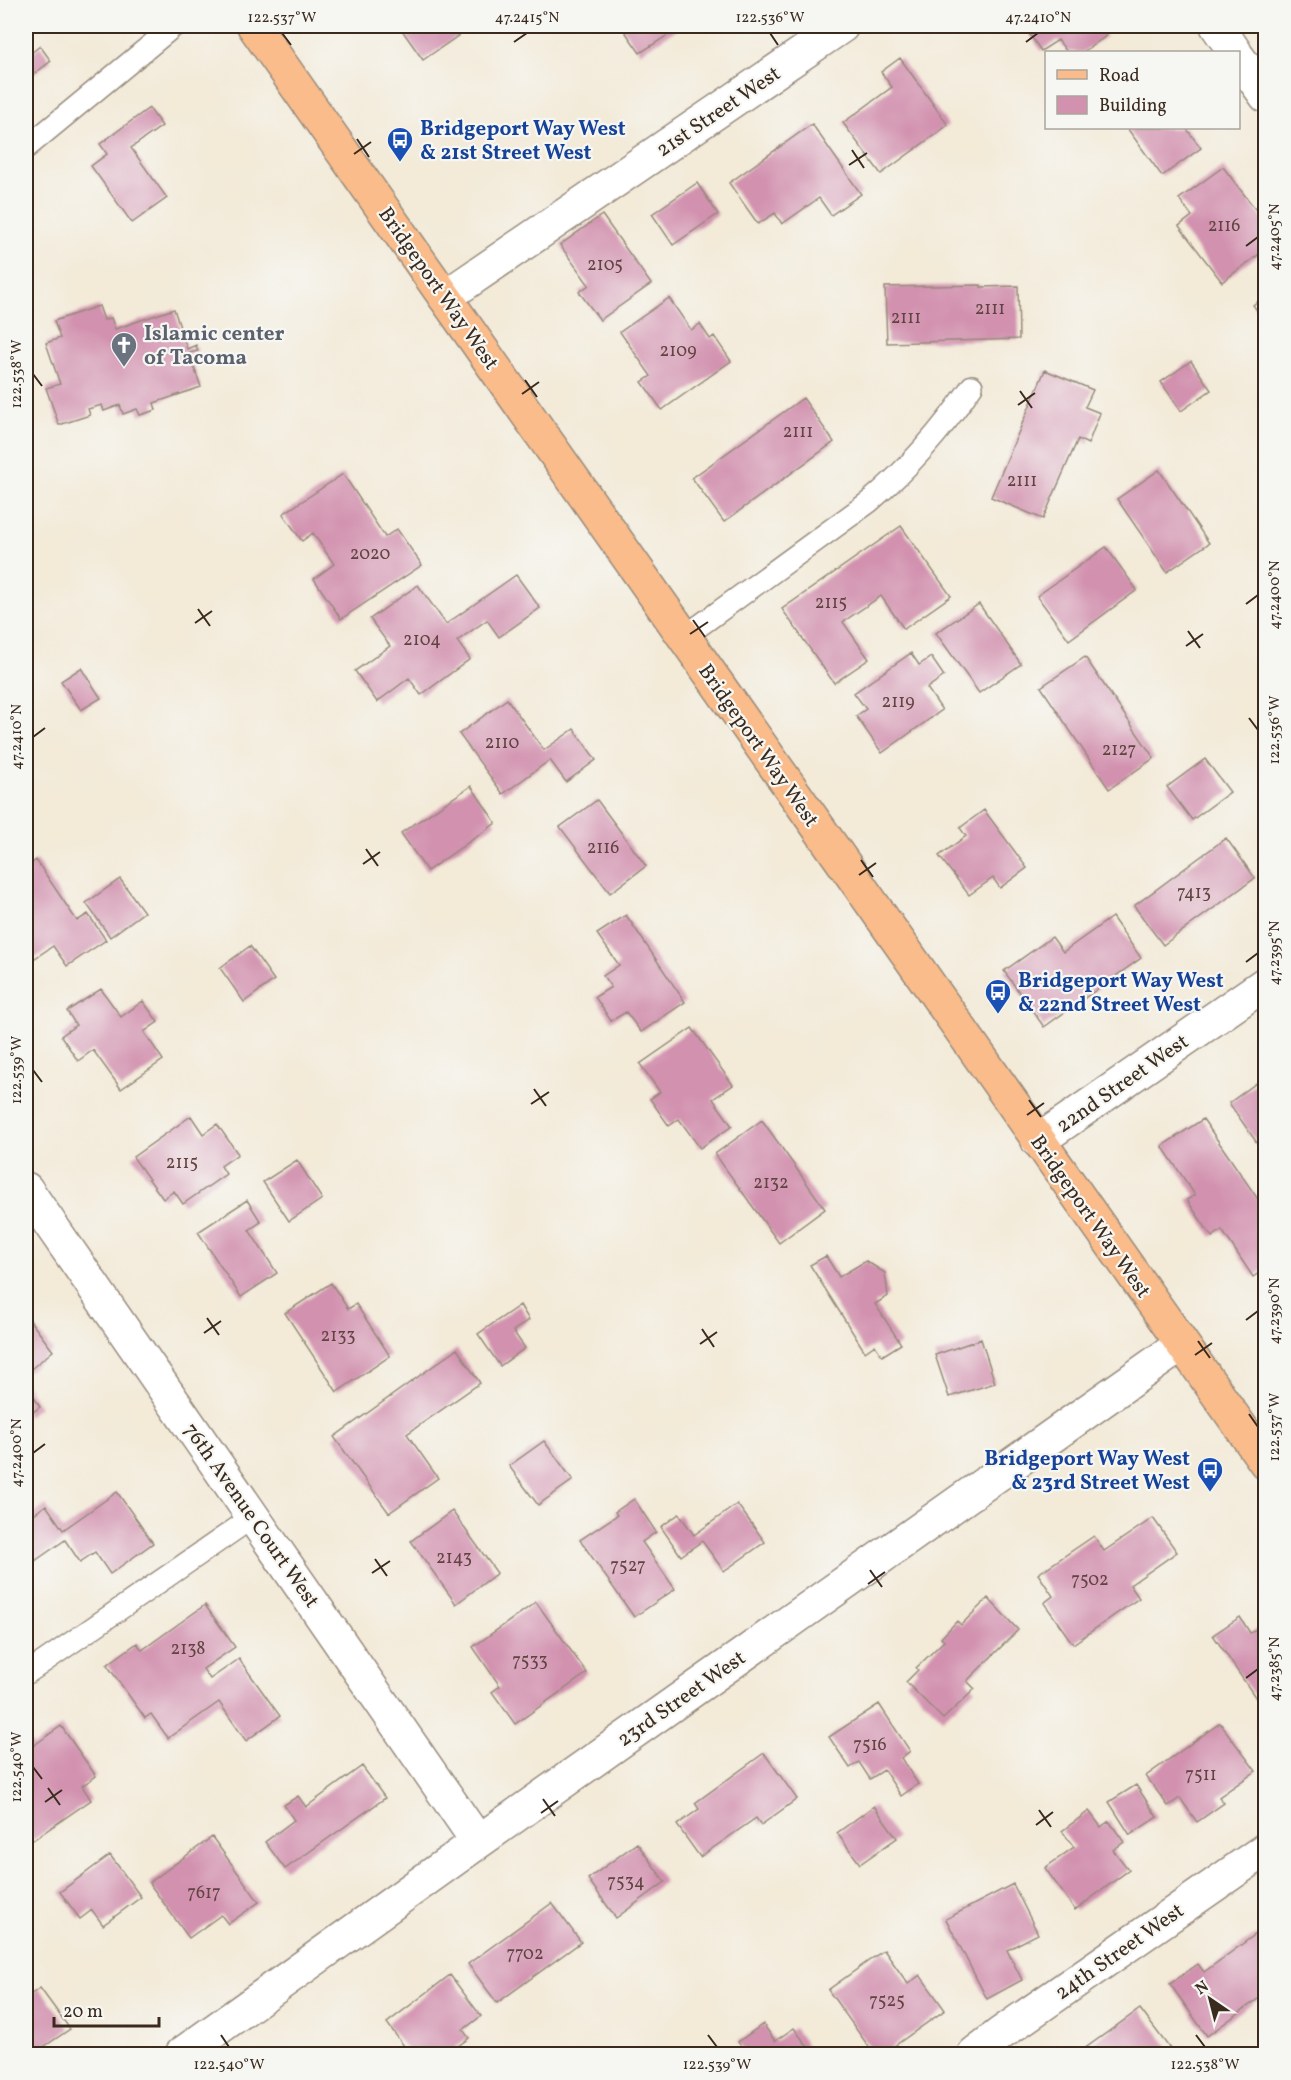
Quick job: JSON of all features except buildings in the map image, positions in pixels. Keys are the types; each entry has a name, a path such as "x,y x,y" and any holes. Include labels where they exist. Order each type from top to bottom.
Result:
{"main road":[{"name":"Bridgeport Way West","path":"254,26 1266,1463"}],"street":[{"name":"21st Street West","path":"445,297 842,26"},
{"path":"1217,26 1234,51"},
{"path":"1240,58 1266,96"},
{"name":"22nd Street West","path":"1038,1141 1266,983"},
{"name":"76th Avenue Court West","path":"26,1189 478,1842"},
{"name":"23rd Street West","path":"182,2055 478,1842 1181,1345"},
{"name":"24th Street West","path":"974,2055 1000,2034 1266,1849"}],"lane":[{"path":"26,148 174,26"},
{"path":"684,637 869,502 895,480 949,420 972,387"},
{"path":"26,1674 253,1517"}],"place":[{"name":"Bridgeport Way West & 21st Street West","path":"400,163"},
{"name":"Islamic center of Tacoma","path":"124,368"},
{"name":"Bridgeport Way West & 22nd Street West","path":"998,1015"},
{"name":"Bridgeport Way West & 23rd Street West","path":"1210,1493"}]}
